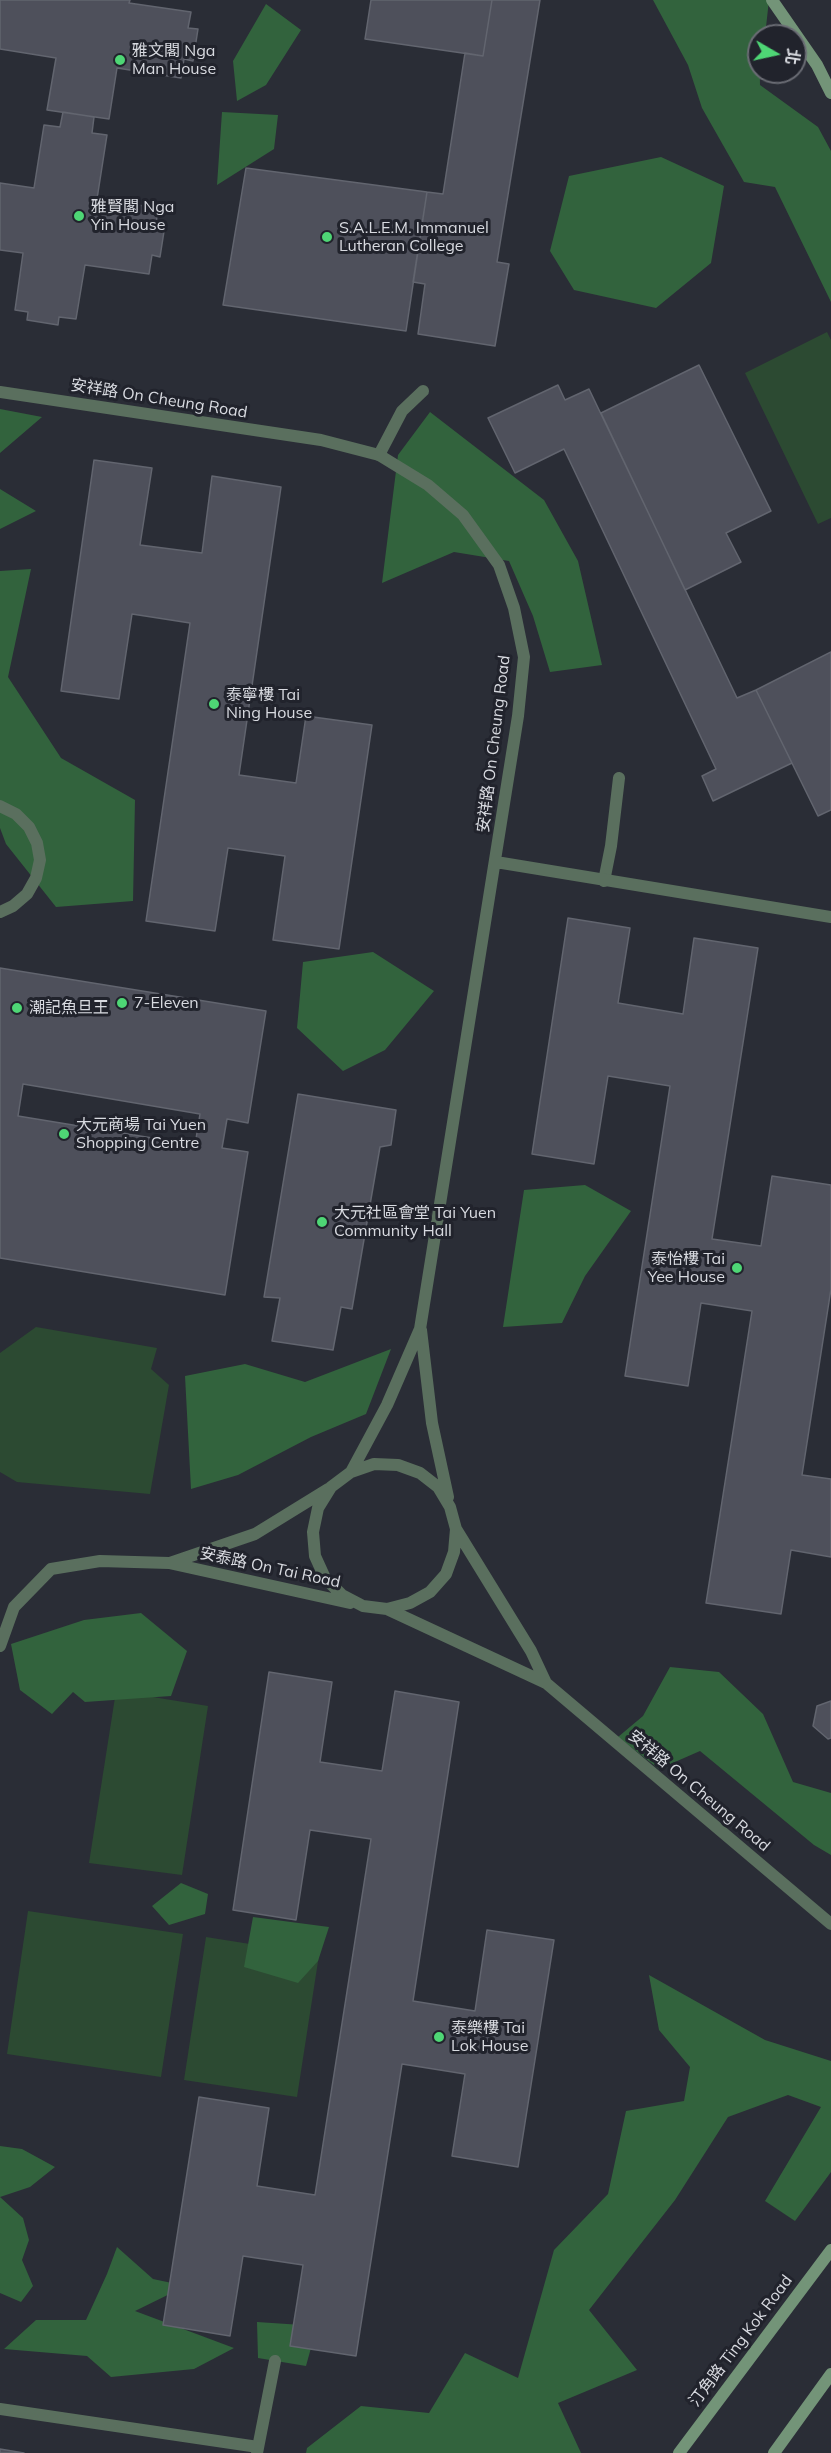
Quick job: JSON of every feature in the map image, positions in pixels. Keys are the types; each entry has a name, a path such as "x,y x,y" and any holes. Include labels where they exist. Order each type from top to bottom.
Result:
{"main road":[{"path":"772,0 817,65 831,93"},
{"name":"汀角路 Ting Kok Road","path":"679,2453 831,2250"},
{"path":"774,2453 831,2374"}],"street":[{"path":"379,455 402,411 423,391"},
{"name":"安祥路 On Cheung Road","path":"0,392 321,440 379,455 428,485 463,515 499,565 514,608 524,657 496,862 420,1329 387,1405 351,1472"},
{"path":"604,881 611,846 619,778"},
{"path":"0,806 16,814 29,826 37,843 40,860 36,878 27,894 13,906 0,912"},
{"path":"496,862 831,917"},
{"name":"安祥路 On Cheung Road","path":"420,1329 432,1423 456,1529 531,1651 546,1683"},
{"name":"安祥路 On Cheung Road","path":"450,1507 438,1487 420,1473 398,1465 374,1464 351,1472 332,1487 318,1508 313,1532 315,1556 325,1578 342,1595 363,1606 387,1609 546,1683 831,1924"},
{"name":"安泰路 On Tai Road","path":"169,1563 255,1534 332,1487"},
{"name":"安祥路 On Cheung Road","path":"387,1609 410,1604 430,1592 446,1574 454,1552 456,1529"},
{"name":"安泰路 On Tai Road","path":"0,1646 14,1607 51,1569 99,1561 169,1563 363,1606"},
{"path":"0,2409 258,2450 275,2361"}],"green space":[{"path":"653,0 769,0 766,24 747,24 747,84 760,84 818,127 831,151 831,302 775,187 744,182 702,108 688,65"},
{"path":"266,4 301,30 266,85 237,101 233,61"},
{"path":"222,112 278,115 274,149 217,185"},
{"path":"661,157 724,186 711,263 656,308 574,290 550,251 569,176"},
{"path":"827,332 831,340 831,518 818,524 745,373"},
{"path":"0,409 42,417 0,453"},
{"path":"430,412 544,500 578,561 602,665 550,672 533,616 509,561 454,552 382,583 398,455"},
{"path":"0,489 36,511 0,529"},
{"path":"31,569 8,677 61,758 135,800 133,901 56,907 6,844 0,828 0,571"},
{"path":"373,952 434,991 385,1050 343,1071 297,1028 303,962"},
{"path":"585,1185 631,1211 585,1276 562,1323 503,1327 524,1190"},
{"path":"36,1327 157,1348 151,1369 169,1385 150,1494 17,1482 0,1472 0,1353"},
{"path":"391,1349 366,1414 311,1437 238,1475 191,1489 185,1376 245,1364 305,1382"},
{"path":"141,1613 187,1651 171,1696 85,1702 73,1692 52,1714 20,1690 11,1644 84,1620"},
{"path":"670,1667 719,1672 763,1714 793,1782 831,1793 831,1855 814,1845 700,1751 659,1769 618,1737 643,1716"},
{"path":"116,1691 208,1706 182,1875 89,1863"},
{"path":"181,1883 208,1894 205,1914 169,1925 152,1906"},
{"path":"28,1911 183,1934 161,2077 7,2054"},
{"path":"253,1917 329,1927 318,1961 298,1983 244,1967"},
{"path":"206,1937 319,1955 297,2097 184,2080"},
{"path":"649,1975 765,2040 831,2061 831,2172 795,2221 765,2201 821,2107 788,2095 728,2117 675,2200 589,2310 637,2370 558,2403 581,2453 306,2453 307,2448 361,2406 429,2413 465,2353 518,2378 554,2250 608,2194 626,2111 684,2101 690,2067 659,2030"},
{"path":"0,2146 22,2149 55,2167 30,2187 0,2197"},
{"path":"0,2197 23,2218 29,2240 22,2260 33,2286 21,2302 0,2293"},
{"path":"117,2247 153,2279 186,2286 135,2311 234,2348 194,2369 111,2377 87,2356 4,2349 36,2320 86,2320"},
{"path":"257,2322 317,2326 306,2366 258,2358"}],"building":[{"name":"雅文閣 Nga Man House","path":"0,0 130,0 129,3 191,12 188,28 198,29 193,61 184,59 181,78 117,68 109,119 47,110 56,58 0,49"},
{"path":"371,0 492,0 483,56 365,39"},
{"name":"S.A.L.E.M. Immanuel Lutheran College","path":"492,0 540,0 497,262 509,264 495,346 418,334 425,284 413,282 427,192 443,194 465,53 483,56"},
{"name":"雅賢閣 Nga Yin House","path":"63,112 94,117 92,133 107,135 97,199 158,208 156,224 165,225 160,257 152,255 149,274 85,265 76,319 59,317 58,325 27,320 28,312 15,310 23,253 0,250 0,183 34,188 44,125 60,127"},
{"name":"S.A.L.E.M. Immanuel Lutheran College","path":"246,168 427,192 406,331 223,305"},
{"path":"699,365 771,511 726,533 741,562 685,590 601,413"},
{"path":"558,385 565,400 589,389 737,698 756,690 792,763 713,801 702,776 716,769 564,449 515,473 488,418"},
{"name":"泰寧樓 Tai Ning House","path":"94,460 152,468 140,545 202,553 212,476 281,487 239,775 296,783 306,716 372,725 339,949 273,940 285,856 228,848 215,931 146,921 190,623 132,614 119,699 61,691"},
{"path":"831,652 831,810 818,816 756,690"},
{"name":"泰怡樓 Tai Yee House","path":"568,918 630,928 618,1003 683,1014 694,938 758,948 712,1239 761,1246 772,1176 831,1185 831,1289 802,1475 831,1479 831,1557 791,1550 781,1614 706,1603 752,1311 701,1303 688,1386 625,1376 670,1086 608,1076 594,1164 532,1154"},
{"name":"大元商場 Tai Yuen Shopping Centre","path":"0,968 266,1011 248,1123 227,1119 222,1148 248,1152 225,1295 0,1258","holes":["23,1084 200,1114 195,1145 18,1116"]},
{"name":"大元社區會堂 Tai Yuen Community Hall","path":"298,1094 396,1110 391,1145 380,1147 352,1309 341,1307 333,1350 272,1341 280,1298 264,1297"},
{"name":"泰樂樓 Tai Lok House","path":"269,1672 332,1682 320,1762 382,1771 395,1691 459,1702 413,2001 475,2011 487,1930 554,1940 518,2167 452,2156 465,2074 402,2064 356,2356 290,2346 303,2265 243,2256 230,2336 163,2325 199,2097 269,2108 257,2186 315,2195 371,1839 310,1830 296,1920 233,1910"},
{"path":"831,1701 831,1738 828,1739 813,1726 817,1706"},
{"path":"0,2449 24,2453 0,2453"}],"place":[{"name":"雅文閣 Nga Man House","path":"120,60"},
{"name":"雅賢閣 Nga Yin House","path":"79,216"},
{"name":"S.A.L.E.M. Immanuel Lutheran College","path":"327,237"},
{"name":"泰寧樓 Tai Ning House","path":"214,704"},
{"name":"7-Eleven","path":"122,1003"},
{"name":"潮記魚旦王","path":"17,1008"},
{"name":"大元商場 Tai Yuen Shopping Centre","path":"64,1134"},
{"name":"大元社區會堂 Tai Yuen Community Hall","path":"322,1222"},
{"name":"泰怡樓 Tai Yee House","path":"737,1268"},
{"name":"泰樂樓 Tai Lok House","path":"439,2037"}]}
